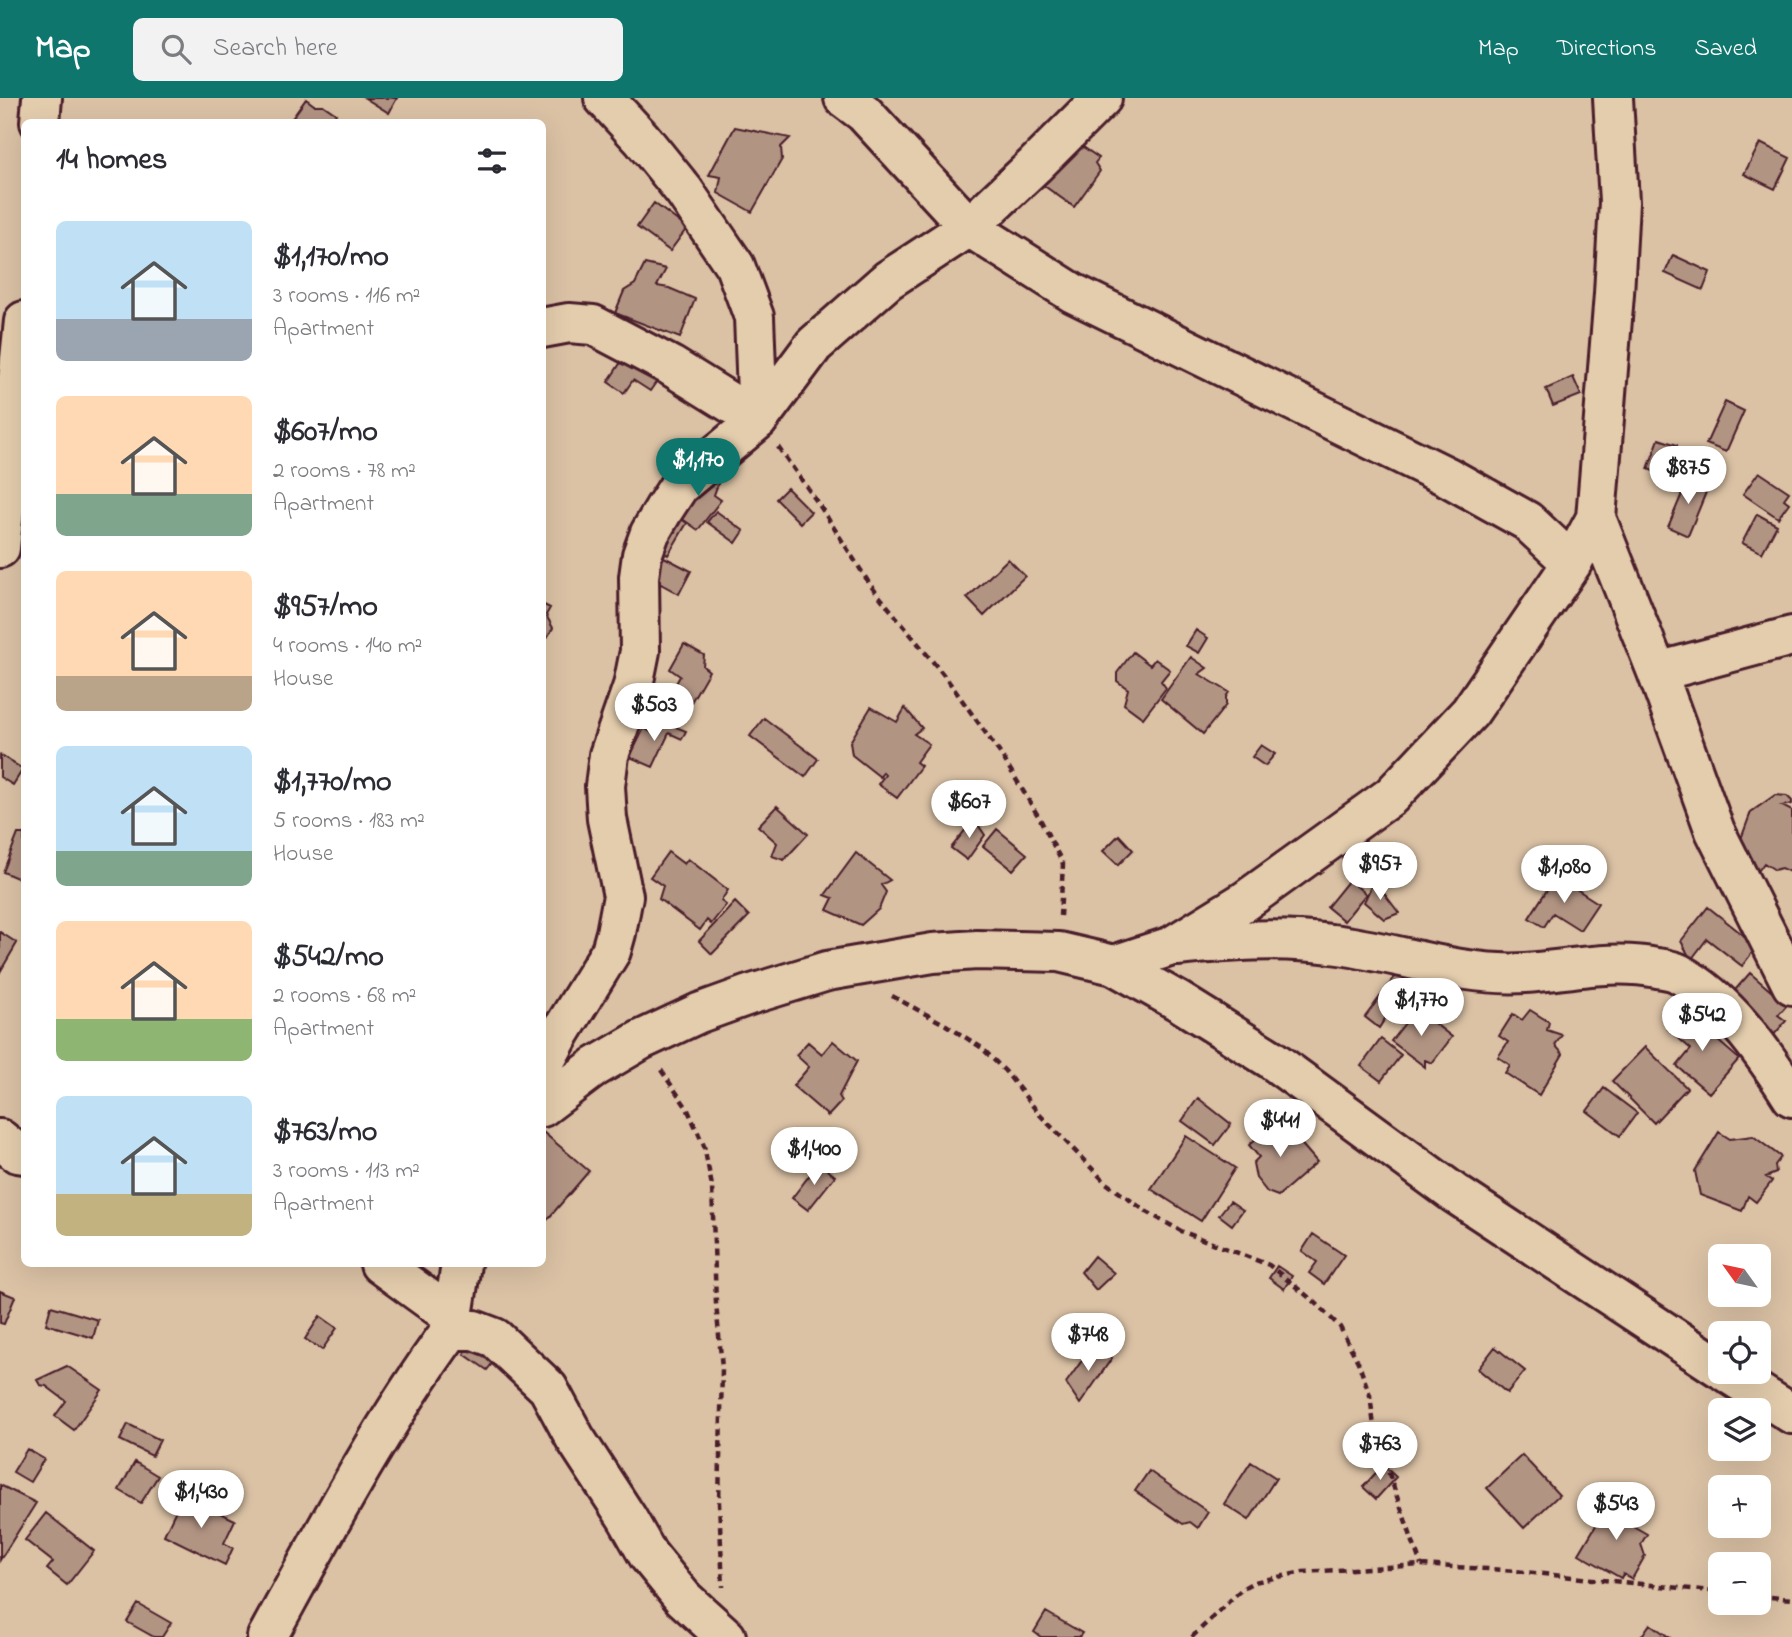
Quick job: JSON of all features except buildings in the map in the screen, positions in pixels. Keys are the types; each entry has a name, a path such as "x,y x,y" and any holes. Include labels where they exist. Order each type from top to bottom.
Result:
{"street":[{"path":"40,119 42,98"},
{"path":"604,98 684,191 735,266 754,317 758,420"},
{"path":"844,98 864,113 969,227 1073,293 1448,477 1527,522 1572,563"},
{"path":"546,1060 611,951 618,926 622,896 607,819 605,786 609,755 633,686 640,651 639,577 642,555 650,533 679,486 758,420 814,345 888,280 969,227 1102,98"},
{"path":"1114,965 1172,946 1245,901 1391,796 1470,712 1572,563 1596,518 1619,202 1613,98"},
{"path":"546,327 569,323 593,325 671,366 758,420"},
{"path":"0,548 21,349"},
{"path":"1596,518 1657,672 1715,831 1792,985"},
{"path":"1657,672 1792,636"},
{"path":"1172,946 1260,939 1332,944 1470,970 1523,973 1584,966 1640,965 1676,972 1711,997 1754,1040 1792,1097"},
{"path":"546,1104 595,1067 641,1040 699,1013 827,971 933,953 977,950 1059,952 1114,965 1178,1001 1270,1059 1454,1193 1708,1360"},
{"path":"0,1139 17,1153 21,1153"},
{"path":"384,1267 452,1324 495,1338 548,1388 648,1555 683,1598 726,1637"},
{"path":"267,1637 357,1475 452,1324 457,1267"},
{"path":"1745,1384 1792,1413"}],"path":[{"path":"758,420 818,503 871,586 947,679 1002,756 1040,819 1063,864 1059,952"},
{"path":"884,993 907,1002 982,1048 1005,1071 1040,1115 1106,1183 1147,1212 1181,1231 1269,1265 1316,1303 1340,1327 1358,1362 1370,1395 1375,1434 1421,1565"},
{"path":"641,1040 687,1108 704,1146 712,1186 716,1303 722,1368 719,1503 724,1600"},
{"path":"1192,1637 1243,1588 1254,1581 1303,1572 1421,1565 1504,1570 1708,1591"},
{"path":"1771,1597 1792,1599"}]}
